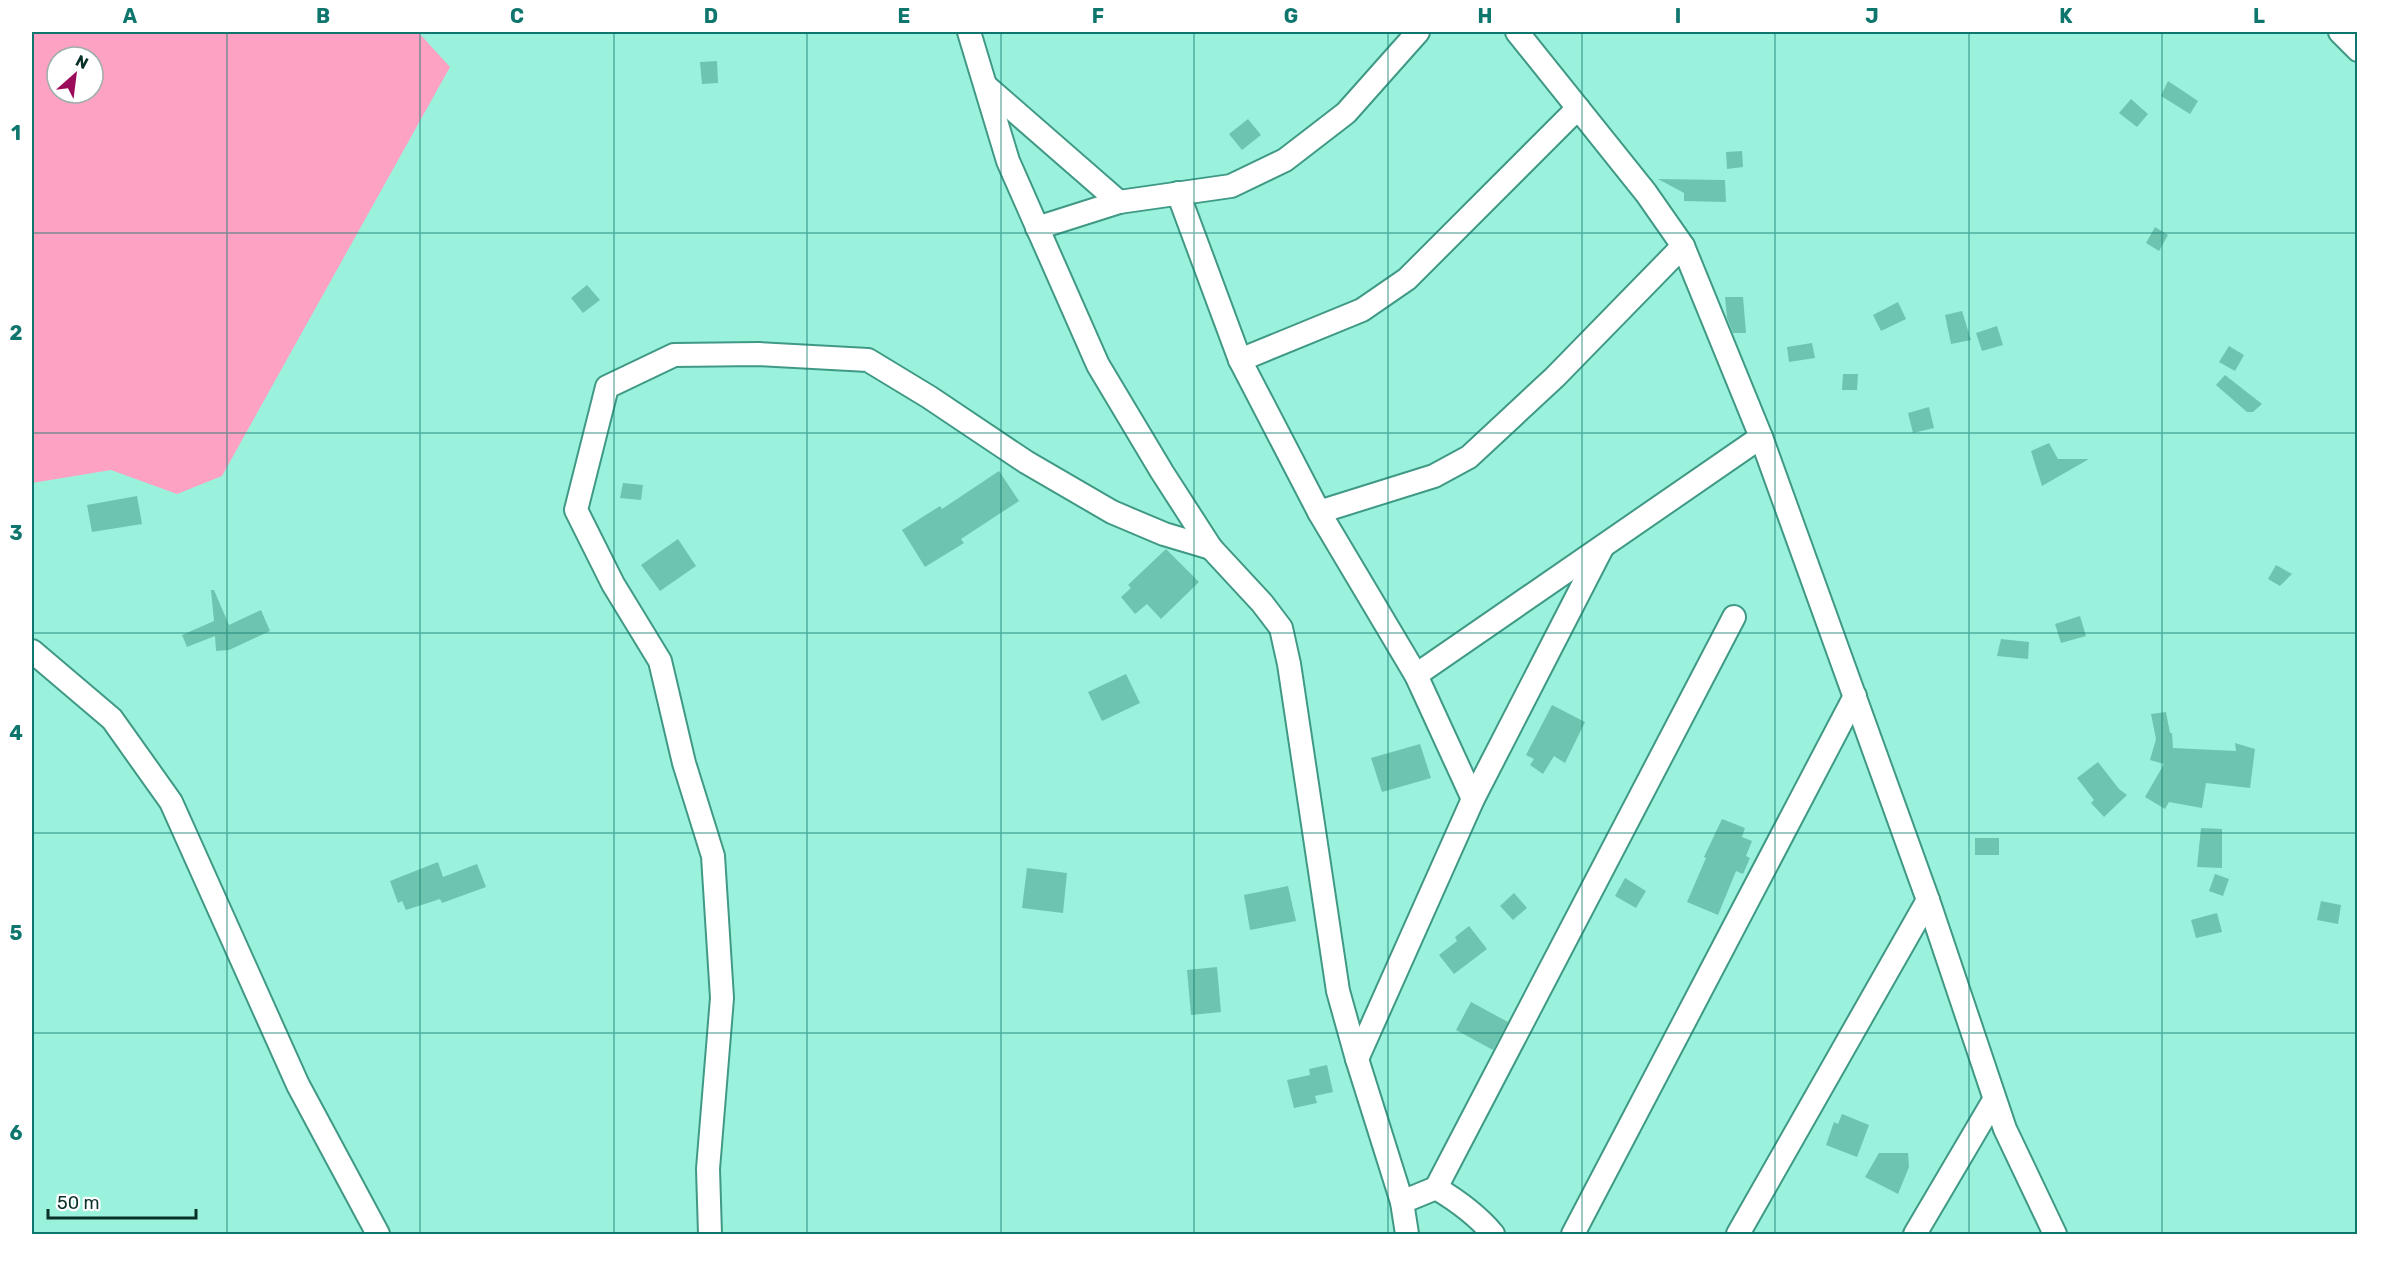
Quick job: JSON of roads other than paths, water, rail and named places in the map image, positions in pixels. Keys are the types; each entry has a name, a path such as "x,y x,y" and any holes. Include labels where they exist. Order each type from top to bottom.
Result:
{"street":[{"path":"969,32 1008,161 1098,365 1211,548 1262,603 1281,628 1289,664 1338,991 1402,1202 1407,1234"},
{"path":"1037,228 1119,202 1231,186 1284,159 1346,113 1418,32"},
{"path":"1517,32 1646,193 1683,246 1761,437 1928,900 1994,1100 2005,1129 2055,1234"},
{"path":"2340,32 2358,50"},
{"path":"986,86 1119,202"},
{"path":"1240,360 1362,310 1407,279 1578,108"},
{"path":"1178,192 1240,360 1319,512 1416,675 1473,799"},
{"path":"1319,512 1434,476 1469,457 1555,377 1683,246"},
{"path":"710,1234 708,1168 722,998 712,856 684,763 660,661 613,584 576,510 607,387 674,355 759,354 868,360 929,397 1026,462 1112,512 1164,534 1211,548"},
{"path":"1416,675 1761,437"},
{"path":"1357,1059 1473,799 1602,548"},
{"path":"1402,1202 1437,1188 1734,617"},
{"path":"32,651 112,719 171,802 298,1085 378,1234"},
{"path":"1573,1234 1855,696"},
{"path":"1738,1234 1928,900"},
{"path":"1915,1234 1994,1100"},
{"path":"1437,1188 1456,1199 1482,1221 1493,1234"}]}
